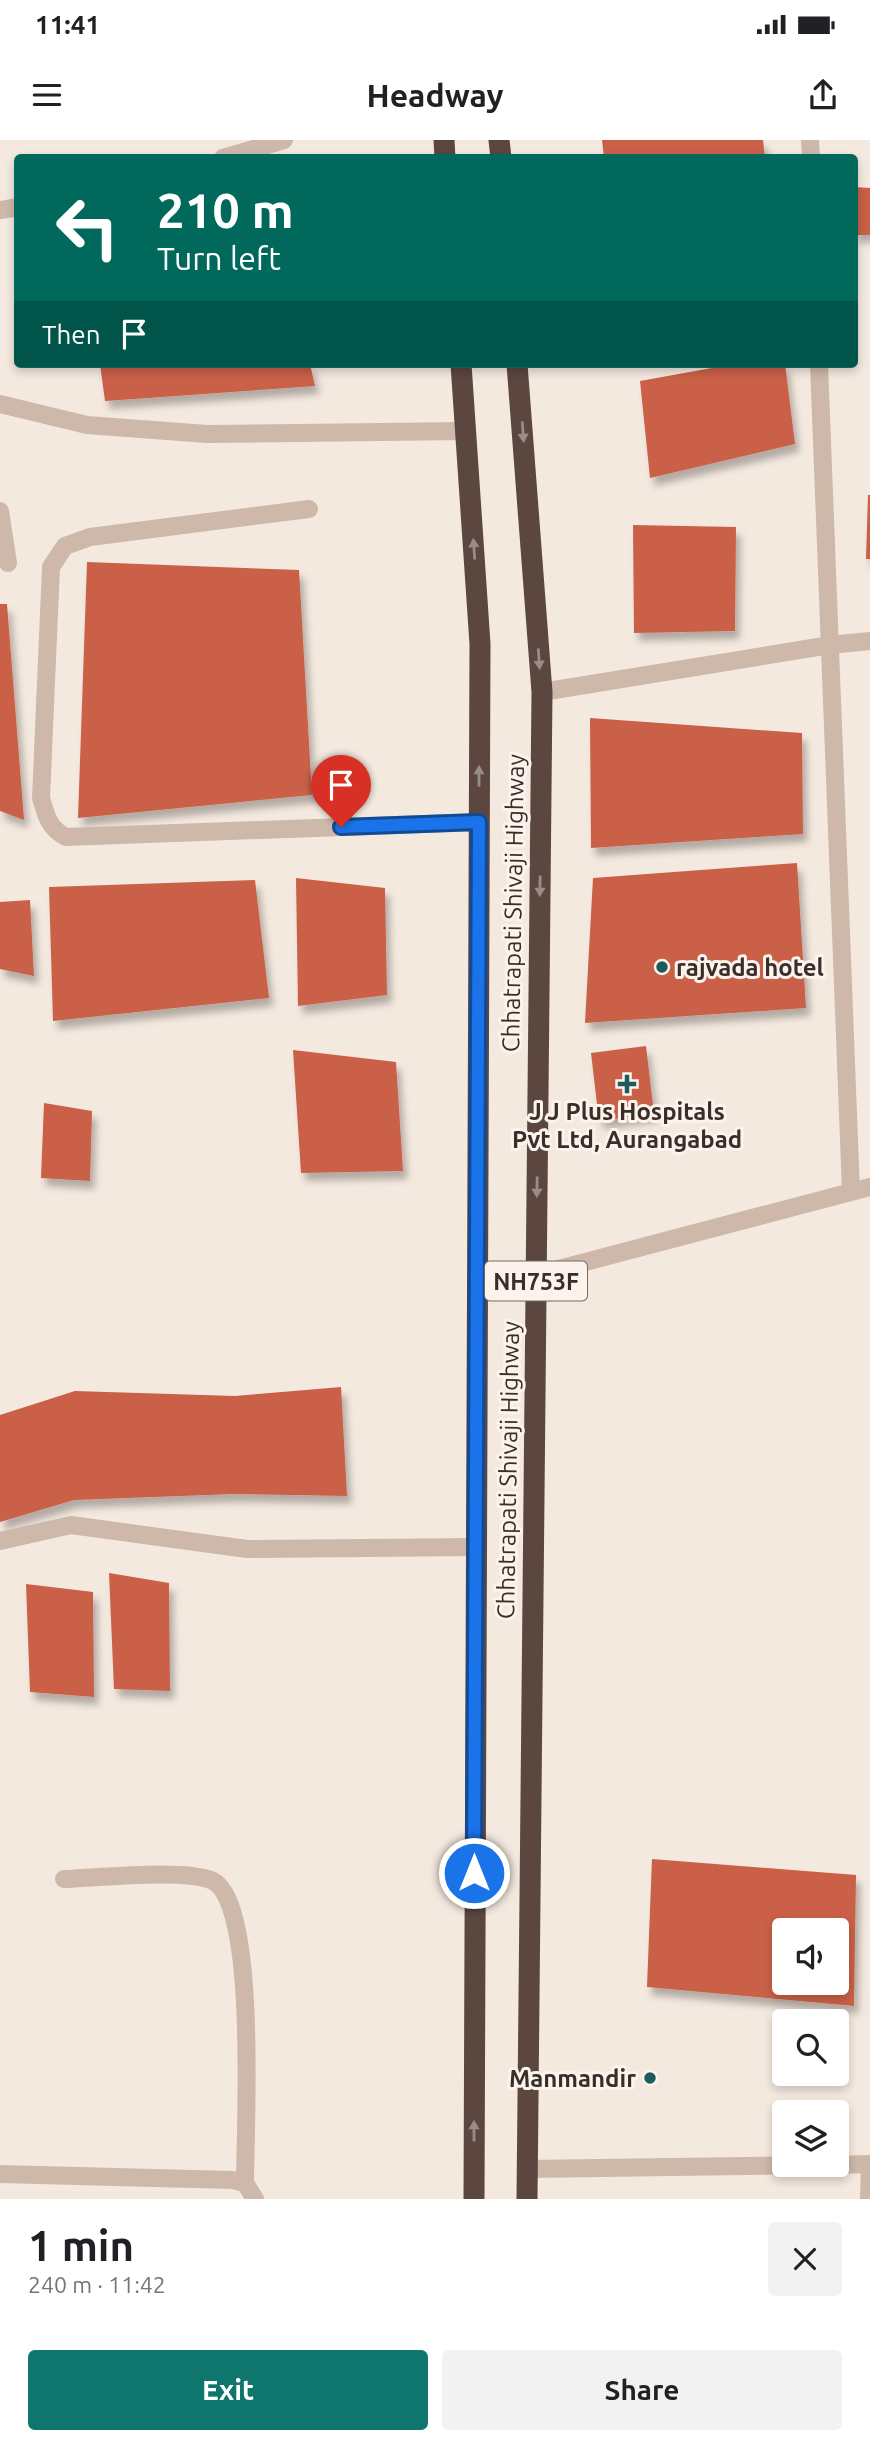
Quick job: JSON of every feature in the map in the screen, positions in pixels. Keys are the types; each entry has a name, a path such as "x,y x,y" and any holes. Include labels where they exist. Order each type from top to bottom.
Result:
{"highway":[{"name":"Chhatrapati Shivaji Highway","path":"461,368 480,644 474,2199"},
{"name":"Chhatrapati Shivaji Highway","path":"517,368 542,692 527,2199"}],"street":[{"path":"237,154 284,140"},
{"path":"819,368 850,1192"},
{"path":"0,404 87,425 207,434 466,431"},
{"path":"309,509 90,537 65,546 51,567 41,798 47,818 55,831 66,837 479,822"},
{"path":"0,511 8,563"},
{"path":"542,692 830,645 870,641"},
{"path":"536,1275 870,1187"},
{"path":"0,1541 71,1525 247,1549 475,1547"},
{"path":"64,1879 192,1875 208,1878 224,1890 236,1919 246,2001 245,2183 255,2199"},
{"path":"849,2165 870,2164 869,2199"},
{"path":"527,2169 772,2166"},
{"path":"0,2174 232,2180 245,2183"}],"building":[{"path":"602,140 763,140 765,154 604,154"},
{"path":"858,187 870,188 870,235 858,235"},
{"path":"101,368 311,368 315,386 105,401"},
{"path":"712,368 786,368 795,444 650,478 640,381"},
{"path":"868,495 870,559 866,559"},
{"path":"633,525 736,527 735,631 634,633"},
{"path":"87,562 299,570 312,795 78,818"},
{"path":"0,604 7,604 24,820 0,811"},
{"path":"590,718 802,733 803,834 591,848"},
{"path":"797,863 806,1008 585,1023 593,878"},
{"path":"296,878 385,888 387,995 298,1006"},
{"path":"255,880 269,998 53,1021 49,887"},
{"path":"30,900 34,976 0,969 0,902"},
{"path":"646,1046 654,1114 599,1121 591,1053"},
{"path":"293,1050 396,1062 403,1171 301,1173"},
{"path":"44,1103 92,1111 90,1181 41,1178"},
{"path":"341,1387 347,1496 233,1494 74,1500 0,1522 0,1415 75,1391 235,1396"},
{"path":"109,1573 169,1583 170,1691 114,1689"},
{"path":"26,1584 93,1592 94,1697 30,1692"},
{"path":"652,1859 856,1875 854,2006 647,1987"}],"place":[{"name":"rajvada hotel","path":"662,967"},
{"name":"J J Plus Hospitals Pvt Ltd, Aurangabad","path":"627,1084"},
{"name":"Manmandir","path":"650,2078"}],"route":[{"path":"341,827 479,822 474,1873"}]}
